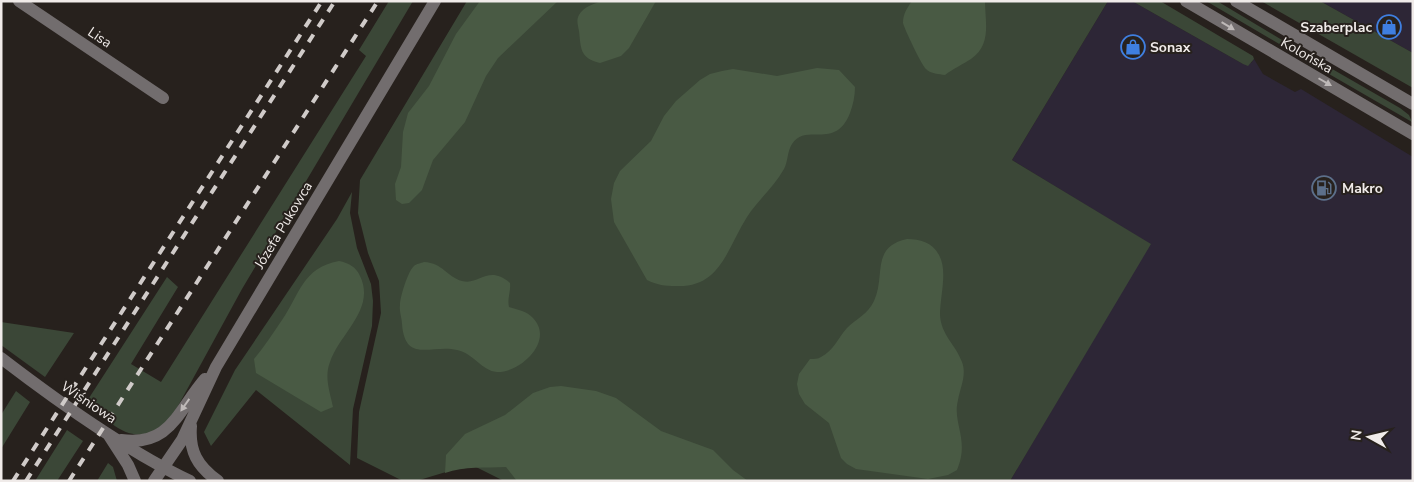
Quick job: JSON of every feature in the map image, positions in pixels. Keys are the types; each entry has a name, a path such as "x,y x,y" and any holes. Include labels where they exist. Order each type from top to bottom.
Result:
{"street":[{"name":"Lisa","path":"19,1 163,98"},
{"name":"Józefa Pukowca","path":"154,481 182,440 216,367 435,1"},
{"name":"Kolońska","path":"1186,1 1413,134"},
{"name":"Kolońska","path":"1236,1 1413,104"},
{"name":"Wiśniowa","path":"1,358 105,430 162,467 190,481"},
{"path":"119,439 140,441 164,433 173,424 197,388 216,367"},
{"path":"192,419 190,442 192,452 198,463 218,481"},
{"path":"105,430 128,465 135,481"}],"shaded area":[{"path":"1108,1 1132,1 1243,64 1251,63 1254,59 1263,74 1295,92 1301,89 1413,157 1413,481 1010,481 1150,244 1012,160"},
{"name":"Szaberplac","path":"1320,1 1413,1 1413,53"}],"green space":[{"path":"389,1 413,1 242,289 172,417 160,428 138,435 116,427 106,419 89,398 167,277 178,287 131,364 161,382 366,56 359,50"},
{"path":"467,1 1108,1 1012,160 1151,244 1010,481 504,481 476,467 456,469 416,481 403,481 357,458 359,412 381,313 379,281 368,253 358,213 360,180"},
{"path":"480,1 558,1 498,58 486,76 465,122 433,160 422,190 409,203 402,204 396,200 395,184 401,167 403,132 408,113 429,86 456,34"},
{"path":"603,1 656,1 629,48 621,56 600,63 593,61 583,52 577,21 583,10"},
{"path":"912,1 985,1 985,40 978,53 945,75 928,71 917,54 903,23 906,11"},
{"path":"1132,1 1160,1 1253,56 1254,59 1248,66 1243,64"},
{"path":"1206,1 1217,1 1292,46 1286,48"},
{"path":"1261,1 1320,1 1413,53 1413,88"},
{"path":"1310,60 1320,62 1400,108 1409,115 1412,122 1310,63"},
{"path":"817,68 839,70 855,87 852,107 844,124 837,131 829,134 805,135 798,138 792,144 784,169 776,182 747,217 728,253 713,273 691,285 665,285 647,280 614,222 611,199 614,183 620,171 651,141 664,116 676,101 700,80 710,74 722,71 733,69 777,76"},
{"path":"352,192 350,213 357,248 371,284 373,301 372,326 353,409 350,465 256,390 211,446 204,432 235,370 337,219"},
{"path":"907,239 929,244 942,261 941,322 963,367 957,409 962,449 961,459 957,470 948,475 928,479 856,469 847,464 841,458 829,423 805,404 799,394 797,384 799,374 810,359 820,358 829,351 847,328 871,306 877,291 883,256 895,243"},
{"path":"339,261 352,266 360,276 364,288 363,299 355,320 335,351 328,368 328,384 333,407 321,412 256,373 254,359 282,320 309,276 327,264"},
{"path":"424,262 440,267 462,281 474,281 490,275 496,275 510,283 509,307 528,314 539,327 540,336 532,354 515,367 497,372 487,369 468,355 457,350 421,350 408,344 404,336 400,301 409,273 414,266"},
{"path":"1,322 74,333 45,377 1,345"},
{"path":"561,386 596,391 616,398 661,431 713,450 733,470 748,481 517,481 506,467 468,468 445,473 446,455 465,434 505,415 533,393 550,387"},
{"path":"16,391 30,402 1,449 1,415"},
{"path":"67,430 83,441 57,481 35,481"},
{"path":"108,463 113,467 117,481 97,481"}],"railway":[{"path":"13,481 322,1"},
{"path":"26,481 335,1"},
{"path":"69,481 378,1"}],"place":[{"name":"Szaberplac","path":"1389,27"},
{"name":"Sonax","path":"1133,47"},
{"name":"Makro","path":"1324,188"}]}
